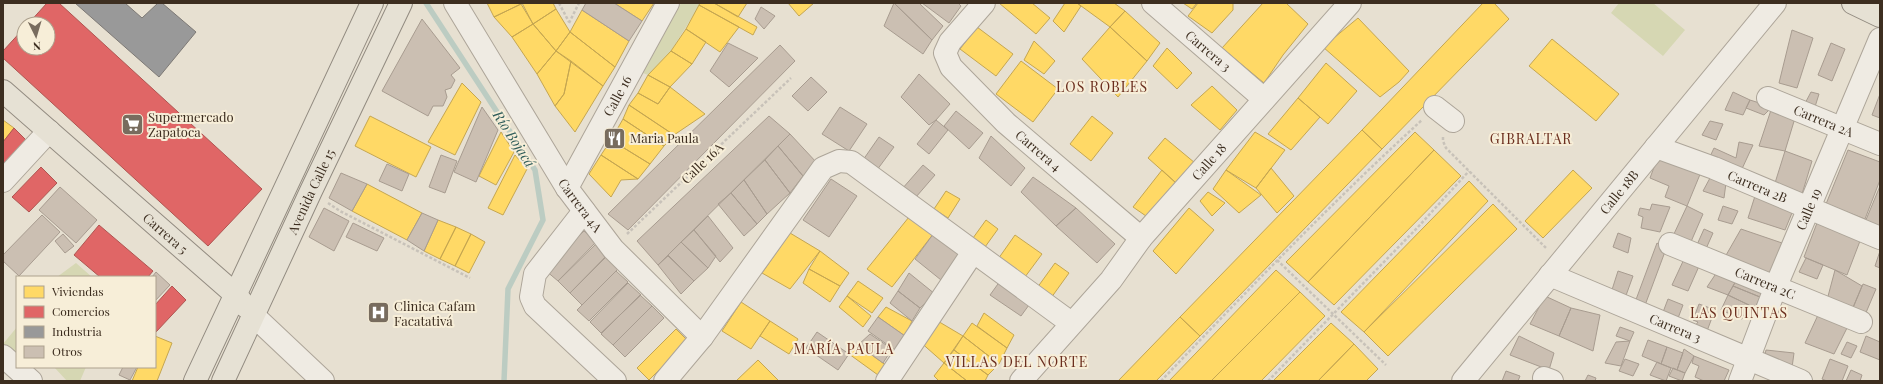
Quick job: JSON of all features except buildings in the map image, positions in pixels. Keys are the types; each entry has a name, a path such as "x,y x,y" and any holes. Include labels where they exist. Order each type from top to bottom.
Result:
{"main road":[{"name":"Avenida Calle 15","path":"195,381 372,3"},
{"name":"Avenida Calle 15","path":"223,381 311,191 401,3"},
{"path":"1852,3 1880,16"},
{"name":"Carrera 5","path":"3,91 236,295 254,316"}],"street":[{"name":"Carrera 4A","path":"455,3 567,188 584,211 612,248 702,337"},
{"name":"Calle 16","path":"567,188 668,3"},
{"name":"Carrera 4","path":"984,3 950,42 945,54 952,67 1006,123 1141,238"},
{"name":"Carrera 3","path":"1153,3 1264,98"},
{"name":"Calle 18","path":"1021,381 1071,323 1111,280 1141,238 1350,3"},
{"name":"Calle 18B","path":"1463,381 1550,275 1613,185 1656,147 1775,3"},
{"name":"Calle 19","path":"1740,381 1776,286 1880,39"},
{"name":"Carrera 2A","path":"1768,98 1880,144"},
{"path":"1435,107 1453,121"},
{"path":"3,181 49,131"},
{"name":"Carrera 2B","path":"1656,147 1714,168 1880,238"},
{"path":"664,381 702,337 823,168 839,161 851,162 1071,323"},
{"path":"584,211 535,274 531,297 535,306 615,381"},
{"name":"Carrera 2C","path":"1670,244 1861,322"},
{"path":"887,381 974,252"},
{"name":"Carrera 3","path":"1550,275 1801,381"},
{"name":"Carrera 5","path":"254,316 322,381"},
{"path":"3,356 30,381"}],"path":[{"path":"559,3 569,23 579,3"},
{"name":"Calle 16A","path":"612,248 791,78"},
{"path":"1161,381 1277,260 1378,160 1435,107"},
{"path":"1453,121 1444,133 1443,141 1446,148 1545,247"},
{"path":"1268,381 1469,171"},
{"path":"311,191 340,211 470,278"},
{"path":"1277,260 1386,365"}],"green space":[{"path":"681,3 701,3 671,51 648,75 643,73"},
{"path":"1619,3 1653,3 1685,30 1663,56 1611,13"},
{"path":"76,263 91,276 58,276"},
{"path":"16,328 16,360 3,349 3,344"},
{"path":"55,368 86,368 80,381 67,381"}],"waterway":[{"name":"Río Bojacá","path":"426,3 535,170 543,220 508,289 504,381"}],"place":[{"name":"Supermercado Zapatoca","path":"132,124"},
{"name":"Maria Paula","path":"615,138"},
{"name":"Clinica Cafam Facatativá","path":"378,313"}],"district":[{"name":"LOS ROBLES","path":"1102,87"},
{"name":"GIBRALTAR","path":"1531,139"},
{"name":"LAS QUINTAS","path":"1739,313"},
{"name":"MARÍA PAULA","path":"844,349"},
{"name":"VILLAS DEL NORTE","path":"1017,362"}]}
